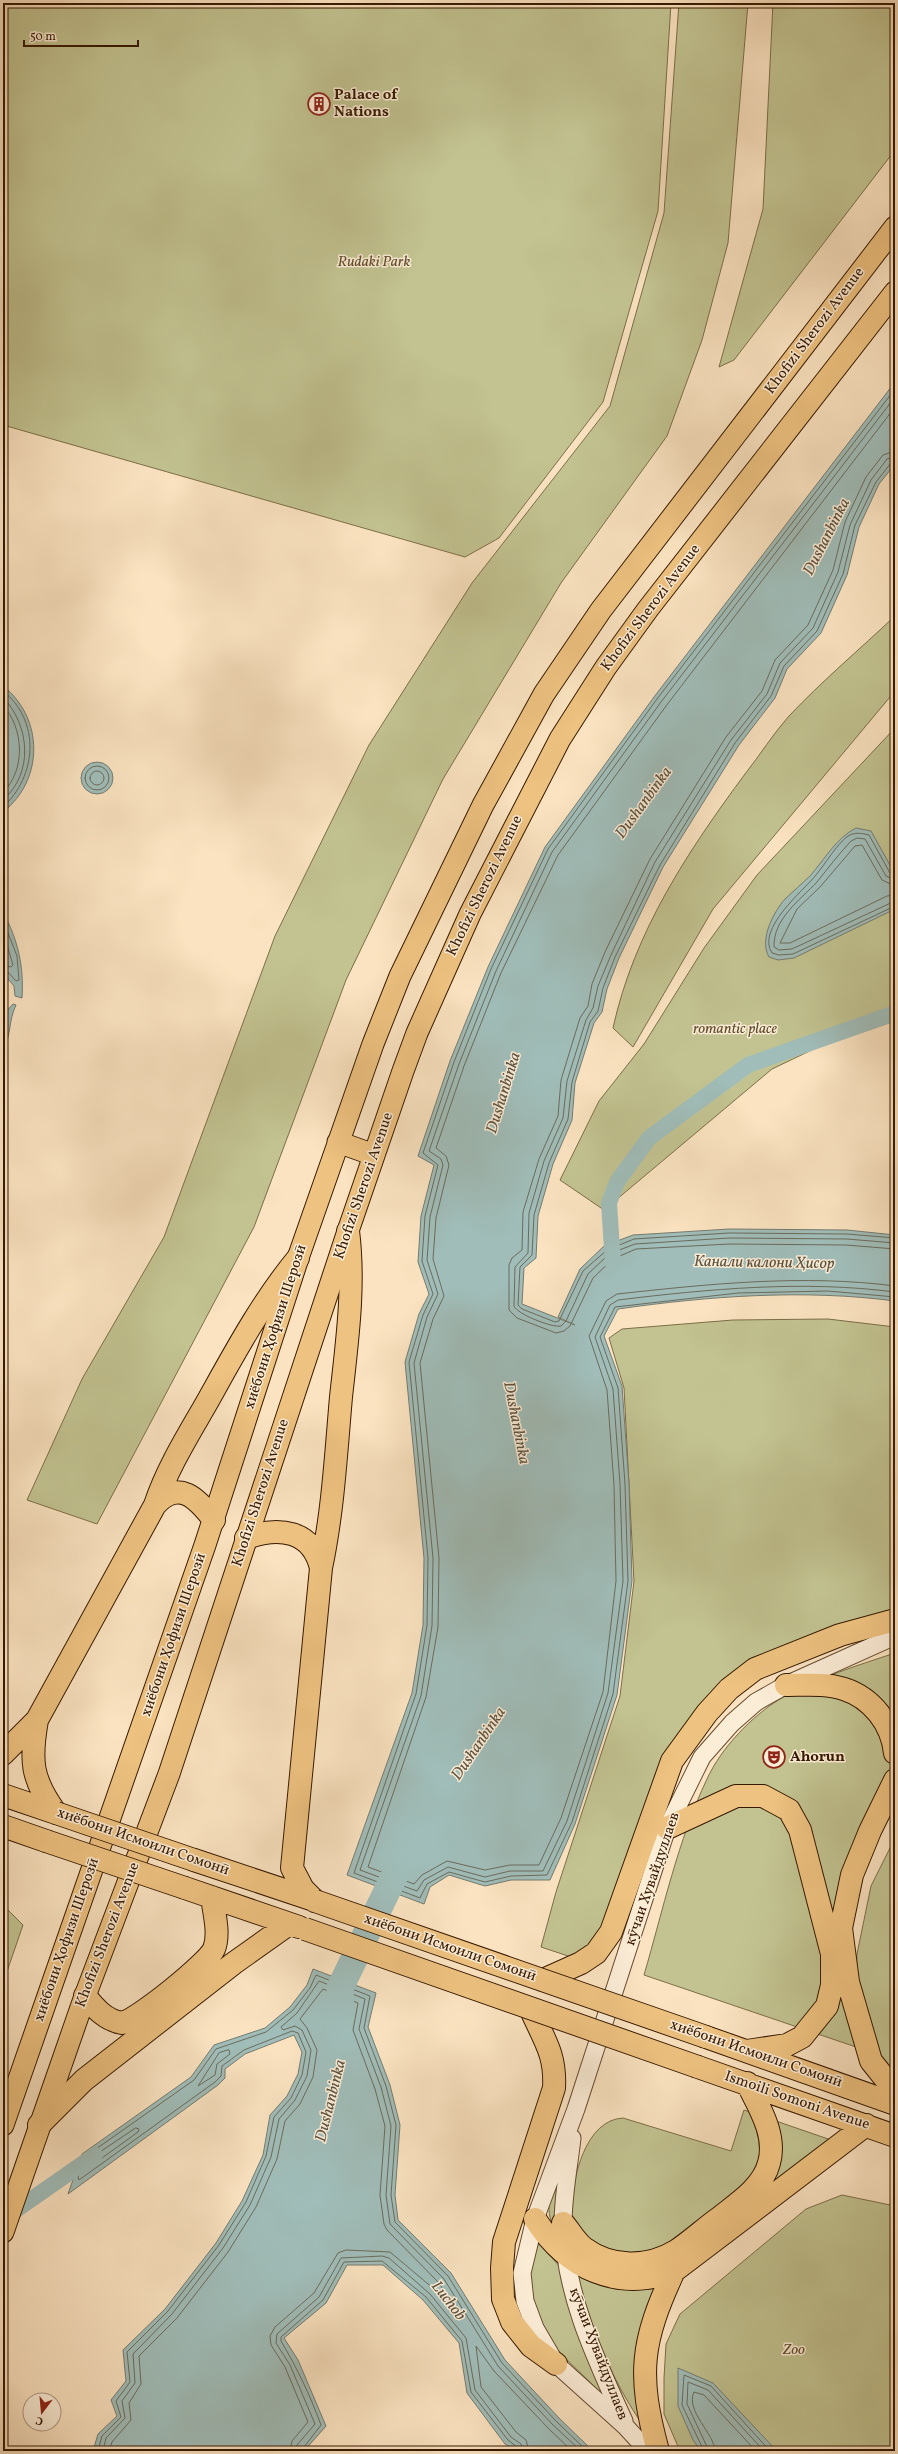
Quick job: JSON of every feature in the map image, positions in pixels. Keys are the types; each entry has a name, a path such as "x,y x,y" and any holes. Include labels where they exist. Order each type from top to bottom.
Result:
{"highway":[{"path":"315,1901 303,1889 292,1868 321,1568 330,1520 351,1290 351,1264 348,1231"},
{"path":"3,1754 37,1720 155,1505 169,1470 249,1328 266,1299 298,1258"},
{"path":"155,1505 168,1494 182,1492 196,1499 214,1520"},
{"path":"246,1538 267,1531 287,1532 312,1546 318,1554 321,1568"},
{"path":"543,1980 581,1963 596,1953 611,1932 672,1761 707,1713 729,1689 755,1669 840,1635 895,1620"},
{"path":"786,1685 822,1685 845,1689 868,1701 882,1717 894,1742 895,1752"},
{"path":"37,1720 32,1751 35,1776 43,1795 56,1813"},
{"path":"895,1780 870,1831 852,1875 841,1928 848,1982 871,2061 895,2091"},
{"name":"хиёбони Исмоили Сомонӣ","path":"3,1795 258,1881 895,2104"},
{"path":"667,1828 736,1796 763,1796 789,1810 800,1830 832,1954 832,1985 826,2006 802,2037 787,2045 747,2051"},
{"name":"хиёбони Исмоили Сомонӣ","path":"3,1826 212,1897 531,2010 698,2067"},
{"path":"258,1881 280,1877 292,1868"},
{"path":"85,1996 96,2010 111,2020 122,2023 136,2017 200,1967 211,1955 216,1935 212,1897"},
{"path":"39,2126 84,2080 234,1963 297,1927"},
{"path":"531,2010 551,2050 555,2067 554,2088 504,2242 503,2299 512,2322 531,2346 556,2364"},
{"name":"Ismoili Somoni Avenue","path":"698,2067 895,2136"},
{"path":"563,2223 584,2248 604,2259 633,2265 656,2260 675,2251 745,2198 762,2179 770,2163 771,2142 768,2127 747,2084"},
{"path":"535,2219 544,2234 566,2256 608,2276 630,2280 655,2278 674,2271 866,2125"},
{"path":"658,2451 644,2392 645,2355 650,2328 674,2271"}],"main road":[{"name":"Khofizi Sherozi Avenue","path":"338,1142 373,1044 400,976 483,805 544,694 601,610 895,226"},
{"name":"Khofizi Sherozi Avenue","path":"3,2232 85,1996 169,1774 374,1155 417,1033 449,959 485,883 560,739 606,667 639,622 895,292"},
{"path":"338,1142 374,1155"},
{"name":"хиёбони Ҳофизи Шерозӣ","path":"3,2125 214,1520 298,1258 338,1142"}],"street":[{"name":"кӯчаи Хувайдуллаев","path":"626,2426 556,2364 535,2328 525,2301 522,2273 535,2219 576,2109 667,1828 702,1757 732,1723 756,1702 786,1685 895,1636"},
{"name":"кӯчаи Хувайдуллаев","path":"576,2109 563,2223 569,2281 578,2310 626,2426"},
{"path":"626,2426 648,2451"}],"green space":[{"name":"Rudaki Park","path":"3,3 671,3 658,211 603,402 499,538 465,557 3,425"},
{"path":"679,3 748,3 728,243 702,340 667,436 561,583 443,779 346,980 254,1227 97,1524 27,1500 82,1379 164,1237 275,936 369,745 472,583 610,406 664,213"},
{"path":"773,3 895,3 895,150 734,360 719,367 763,209"},
{"path":"895,616 895,691 713,909 633,1047 613,1028 622,993 634,959 649,926 684,863 724,803 789,716"},
{"name":"romantic place","path":"895,728 895,1021 818,1047 772,1069 604,1210 560,1180 599,1101 644,1044 704,948 757,875"},
{"path":"828,1319 895,1327 895,1610 755,1668 692,1728 609,1931 580,1960 541,1947 556,1892 620,1696 634,1581 624,1388 609,1338 622,1329 733,1320"},
{"path":"895,1653 895,1770 847,1877 859,2048 644,1975 679,1851 697,1802 713,1767 720,1756 748,1724 769,1706 780,1699 822,1679"},
{"path":"895,1838 895,2081 874,2074 856,1977 857,1954 871,1886"},
{"path":"3,1905 23,1925 3,1983"},
{"path":"744,2110 834,2141 667,2263 574,2242 571,2212 572,2196 578,2167 590,2139 599,2129 610,2121 623,2118 731,2151"},
{"path":"561,2164 560,2235 550,2218 549,2209 552,2192"},
{"name":"Zoo","path":"842,2195 895,2206 895,2451 680,2451 664,2414 664,2378 666,2344 680,2314 806,2209"},
{"path":"538,2237 545,2250 561,2268 574,2324 583,2348 608,2400 555,2348 537,2317 528,2280"},
{"path":"575,2268 658,2284 649,2434 624,2395 604,2355 588,2313"}],"water":[{"name":"Канали калони Ҳисор","path":"895,382 895,464 879,484 859,527 847,575 821,633 787,669 775,698 739,745 663,867 619,958 607,989 602,1012 594,1023 575,1083 572,1120 553,1164 538,1216 536,1258 524,1268 522,1304 575,1325 558,1317 580,1269 604,1246 633,1235 729,1229 847,1230 895,1235 895,1301 826,1295 756,1296 652,1304 618,1309 604,1336 622,1386 629,1484 632,1581 617,1695 575,1824 550,1880 511,1880 485,1886 449,1875 430,1887 424,1904 347,1875 412,1693 423,1625 424,1558 405,1362 419,1314 429,1294 418,1262 421,1216 434,1165 418,1156 450,1061 488,967 545,847 654,697"},
{"path":"3,686 16,699 26,715 32,731 34,749 32,767 26,783 16,799 3,812"},
{"path":"94,762 100,762 110,769 113,778 112,784 106,791 100,794 94,794 84,787 81,781 81,775 88,765"},
{"path":"856,828 871,831 895,874 895,909 794,958 778,960 769,957 766,950 767,935 772,919 780,905 810,876 842,837"},
{"path":"3,912 13,933 19,954 22,975 22,998 15,996 14,986 3,973"},
{"path":"13,1004 16,1005 8,1038 3,1050 3,1015"},
{"name":"Luchob","path":"313,1969 376,1993 368,2027 390,2085 400,2125 395,2195 398,2220 451,2273 505,2360 559,2418 593,2451 517,2451 505,2444 467,2393 459,2343 423,2300 383,2265 347,2265 326,2303 284,2338 298,2360 326,2426 304,2451 93,2451 98,2434 117,2416 111,2400 126,2381 123,2350 165,2309 216,2243 242,2201 263,2155 270,2115 287,2096 298,2074 302,2052 294,2035 245,2054 225,2069 225,2078 218,2085 68,2194 82,2154 191,2077 214,2045 265,2028 290,2007 307,1985"},
{"path":"678,2368 713,2383 774,2448 774,2451 701,2451 693,2440 678,2406"}],"waterway":[{"path":"613,1264 609,1203 617,1182 649,1138 748,1065 895,1013"},
{"name":"Dushanbinka","path":"341,2017 340,1988 404,1856"},
{"path":"6,2217 95,2155"}],"place":[{"name":"Palace of Nations","path":"319,104"},
{"name":"Ahorun","path":"774,1757"}]}
